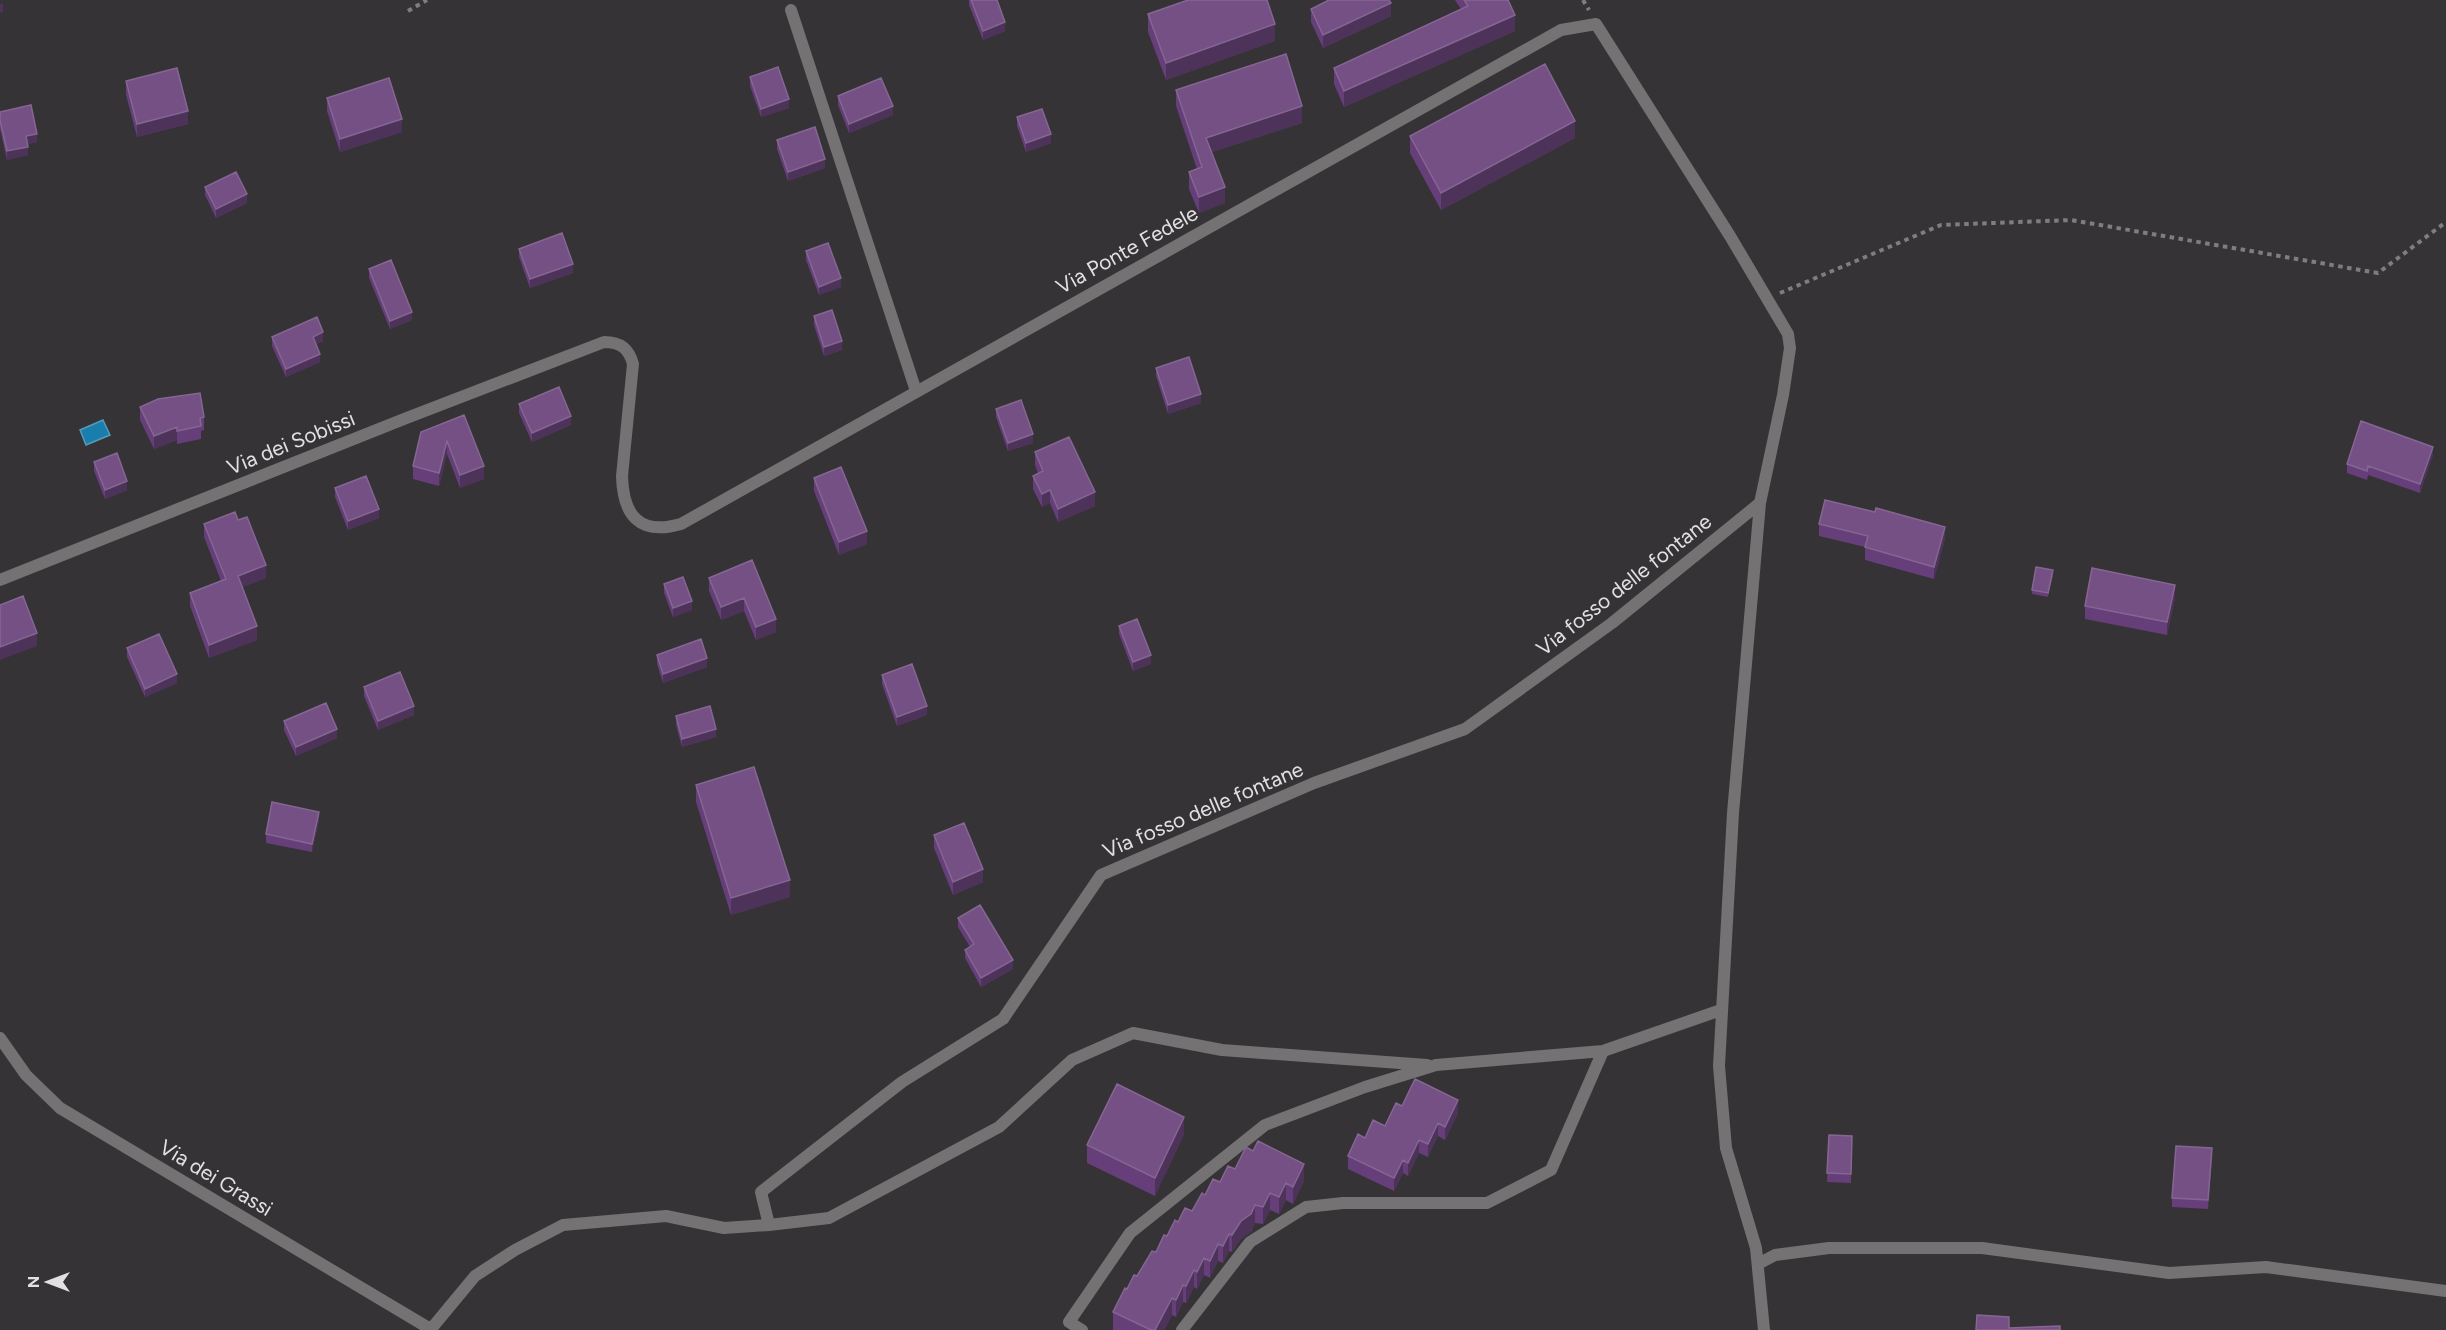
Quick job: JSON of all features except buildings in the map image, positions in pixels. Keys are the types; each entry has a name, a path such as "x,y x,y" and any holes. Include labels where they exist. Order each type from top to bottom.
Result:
{"street":[{"path":"791,10 916,391"},
{"name":"Via Ponte Fedele","path":"598,344 612,342 620,345 630,354 633,364 622,476 626,507 635,519 656,527 681,524 1561,30 1596,24 1769,298"},
{"path":"1764,1330 1754,1238 1735,1182 1723,1130 1719,1066 1733,813 1760,503 1783,395 1790,348 1788,334 1769,298"},
{"name":"Via dei Sobissi","path":"0,580 404,418 598,344"},
{"name":"Via fosso delle fontane","path":"769,1225 761,1192 902,1082 1003,1018 1101,875 1314,783 1465,729 1612,623 1760,503"},
{"path":"431,1330 475,1276 515,1250 563,1225 666,1216 724,1228 829,1218 999,1127 1072,1060 1133,1033 1222,1050 1436,1065 1603,1051 1721,1010"},
{"name":"Via dei Grassi","path":"0,1038 26,1075 60,1108 431,1330"},
{"path":"1182,1330 1250,1242 1306,1207 1343,1203 1487,1203 1551,1170 1603,1051"},
{"path":"1082,1330 1069,1322 1130,1233 1265,1125 1365,1087 1436,1065"},
{"path":"1758,1263 1775,1255 1829,1248 1982,1248 2169,1273 2266,1267 2446,1291"}],"path":[{"path":"408,11 427,0"},
{"path":"1769,298 1941,225 2071,220 2378,273 2446,222"}],"water":[{"path":"103,420 110,435 86,445 80,430"}]}
